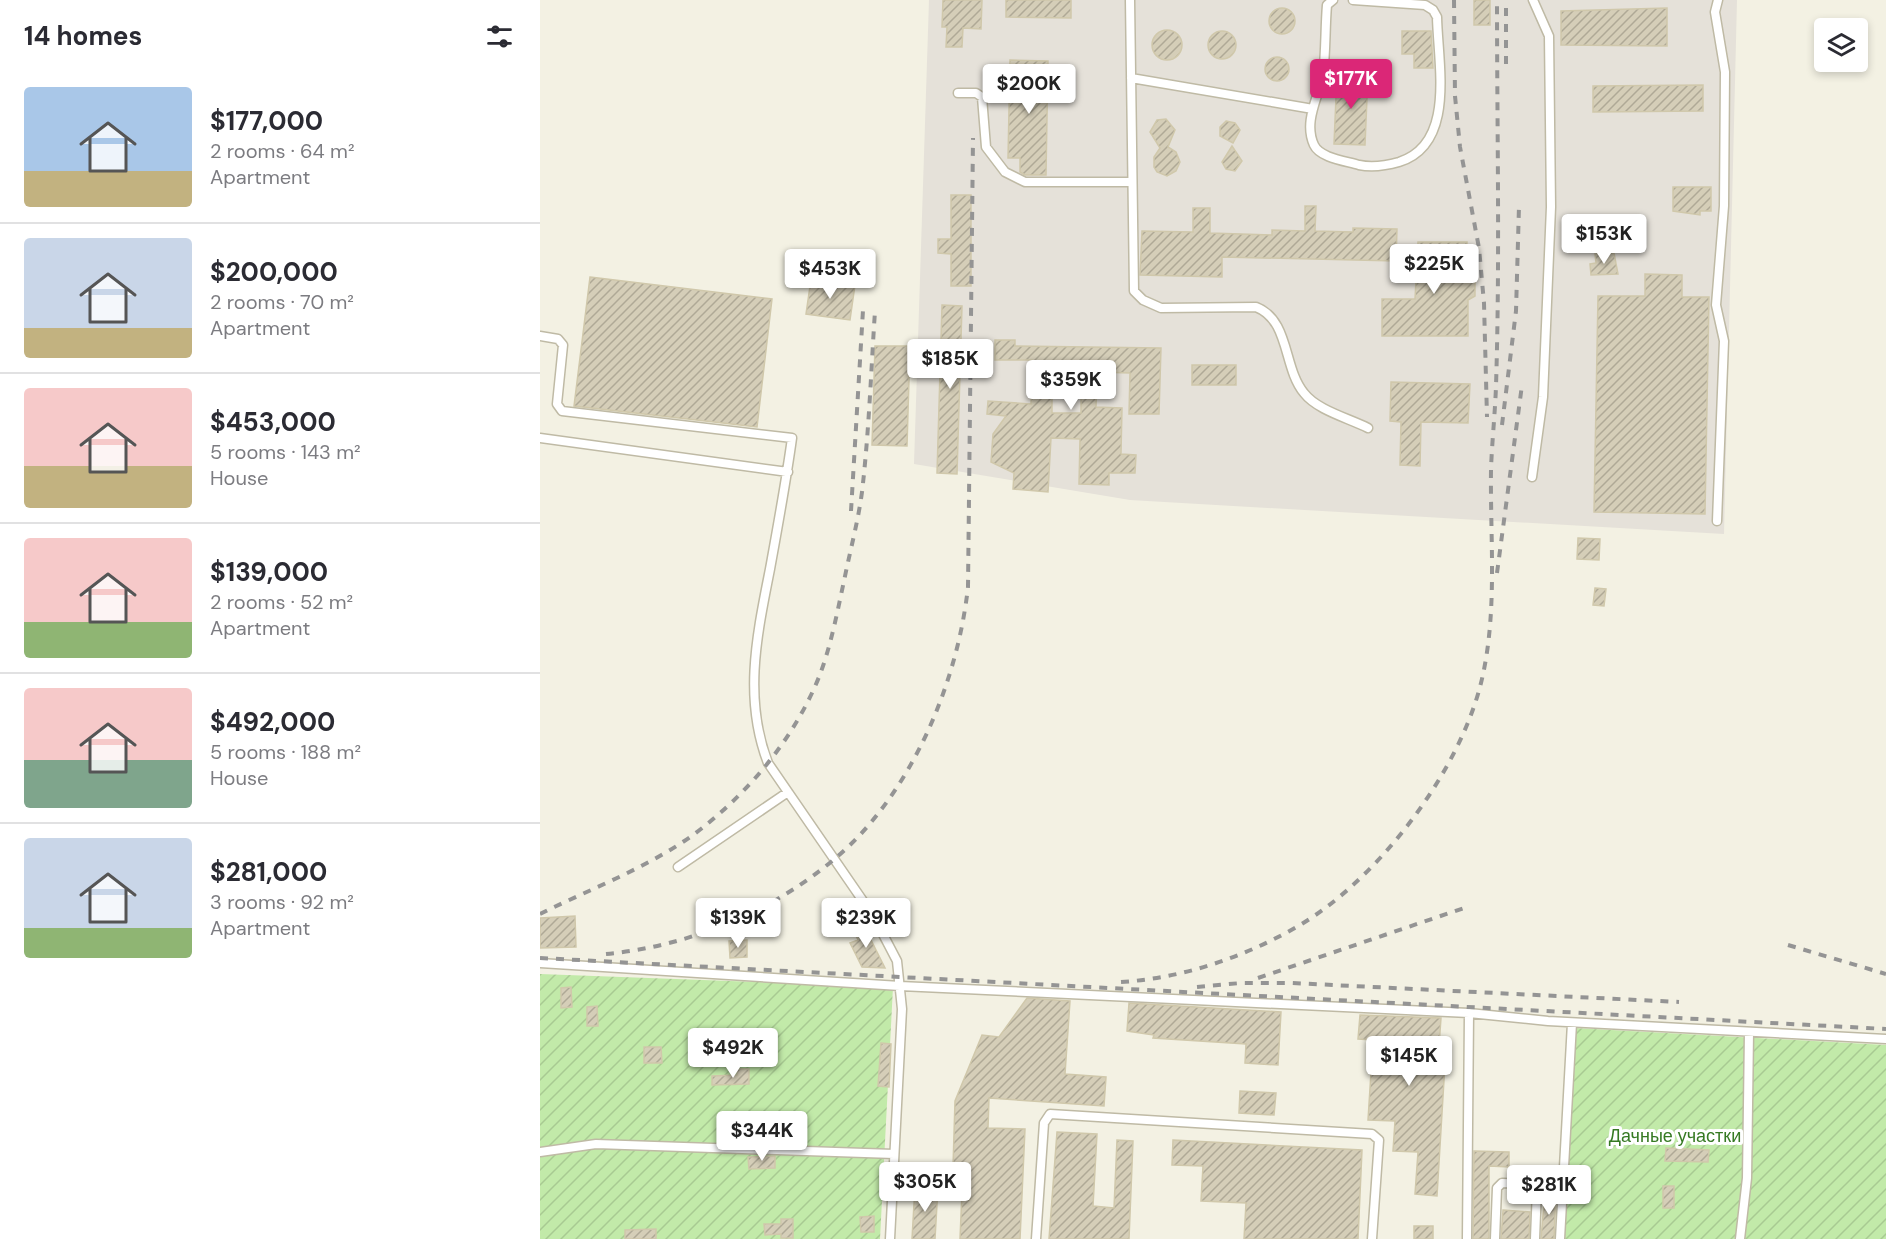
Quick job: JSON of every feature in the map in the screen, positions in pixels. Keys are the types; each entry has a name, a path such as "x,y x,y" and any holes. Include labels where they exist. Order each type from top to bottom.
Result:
{"lane":[{"path":"1130,0 1134,291 1143,300 1161,308 1256,307 1264,310 1275,321 1302,391 1311,400 1368,428"},
{"path":"1333,0 1327,5 1323,74 1310,128 1314,147 1324,154 1362,166 1382,167 1415,157 1429,142 1436,124 1439,114 1437,17 1433,9 1425,5 1353,0"},
{"path":"1532,477 1543,398 1551,207 1549,36 1533,0"},
{"path":"1717,521 1724,341 1716,305 1724,206 1725,72 1715,12 1718,0"},
{"path":"1131,78 1313,109"},
{"path":"958,93 976,93 982,97 986,147 1005,172 1025,182 1132,182"},
{"path":"540,336 558,339 563,345 557,404 562,411 792,438 788,472 755,645 752,688 759,739 768,763 880,926 897,961 902,1009 890,1239"},
{"path":"540,438 788,472"},
{"path":"678,867 788,792"},
{"path":"540,963 900,986 1469,1013 1572,1023 1886,1039"},
{"path":"1467,1239 1469,1013"},
{"path":"1560,1239 1572,1023"},
{"path":"1740,1239 1747,1178 1749,1032"},
{"path":"1036,1239 1044,1123 1050,1114 1372,1134 1379,1140 1372,1239"},
{"path":"540,1152 596,1144 894,1154"},
{"path":"1495,1239 1497,1188 1502,1183 1533,1184 1537,1188 1535,1239"}],"shaded area":[{"path":"929,0 1737,0 1724,534 1130,500 914,464"}],"green space":[{"path":"540,974 893,987 880,1239 540,1239"},
{"name":"Дачные участки","path":"1575,1028 1886,1045 1886,1239 1561,1239"}],"building":[{"path":"943,0 982,0 981,29 963,28 962,47 946,47 947,27 942,27"},
{"path":"1006,0 1071,0 1071,18 1006,17"},
{"path":"1474,0 1490,0 1490,25 1474,25"},
{"path":"1282,8 1291,12 1295,21 1291,30 1282,34 1273,30 1269,21 1273,12"},
{"path":"1667,8 1667,46 1561,45 1561,11"},
{"path":"1167,30 1178,34 1182,45 1178,56 1167,60 1156,56 1152,45 1156,34"},
{"path":"1222,31 1232,35 1236,45 1232,55 1222,59 1212,55 1208,45 1212,35"},
{"path":"1402,31 1431,31 1433,68 1414,68 1414,54 1402,54"},
{"path":"1277,57 1285,61 1289,69 1285,77 1277,81 1269,77 1265,69 1269,61"},
{"path":"1010,60 1048,61 1046,175 1025,175 1020,172 1020,158 1008,158"},
{"path":"1337,74 1368,75 1365,145 1334,144"},
{"path":"1703,85 1703,111 1593,112 1593,86"},
{"path":"1166,119 1175,130 1168,147 1176,152 1180,162 1176,171 1167,176 1157,172 1154,167 1154,157 1160,148 1150,132 1157,120"},
{"path":"1226,121 1235,123 1240,130 1233,143 1220,136 1220,127"},
{"path":"1232,146 1242,161 1235,171 1226,169 1222,162"},
{"path":"1673,187 1711,187 1711,211 1700,211 1700,215 1673,211"},
{"path":"951,195 971,195 971,286 951,286 951,254 938,253 938,239 951,239"},
{"path":"1305,206 1316,206 1315,231 1353,232 1353,228 1397,229 1396,261 1222,257 1222,277 1140,275 1142,231 1193,232 1193,208 1210,208 1210,233 1272,235 1272,230 1305,231"},
{"path":"1418,242 1467,242 1467,270 1475,266 1475,296 1468,300 1468,336 1382,336 1382,299 1415,299"},
{"path":"1614,253 1618,274 1591,275 1590,264 1596,263 1595,254"},
{"path":"1645,274 1682,275 1682,297 1709,297 1705,514 1594,512 1598,296 1645,296"},
{"path":"590,277 772,299 757,427 574,406"},
{"path":"811,279 855,285 850,320 806,314"},
{"path":"942,305 962,306 957,474 937,473"},
{"path":"995,340 1015,340 1015,346 1161,348 1159,414 1129,414 1130,373 1097,372 1096,407 1122,408 1121,454 1136,455 1135,473 1109,473 1109,485 1079,484 1080,439 1051,438 1048,492 1013,489 1014,473 991,462 993,434 1006,416 987,414 988,401 1031,404 1032,360 995,360","holes":["1052,384 1081,385 1081,413 1052,413"]},
{"path":"875,346 910,346 907,446 872,445"},
{"path":"1192,365 1236,365 1236,385 1192,385"},
{"path":"1391,382 1470,384 1468,423 1421,422 1420,466 1400,465 1401,422 1390,421"},
{"path":"1578,538 1600,539 1599,560 1577,559"},
{"path":"1595,588 1606,589 1604,606 1593,605"},
{"path":"575,916 576,947 540,948 540,918"},
{"path":"862,922 885,968 862,967 850,943 858,940 852,927"},
{"path":"747,940 747,957 730,958 729,941"},
{"path":"571,987 572,1007 561,1008 561,988"},
{"path":"1027,998 1070,1001 1065,1074 1106,1077 1104,1106 989,1098 988,1128 1025,1129 1020,1239 960,1239 963,1168 953,1167 955,1101 982,1035 999,1037"},
{"path":"1129,1003 1281,1012 1278,1065 1245,1063 1246,1044 1153,1038 1154,1035 1127,1031"},
{"path":"597,1006 598,1026 587,1026 587,1007"},
{"path":"1360,1015 1441,1018 1439,1046 1446,1047 1437,1196 1415,1194 1418,1152 1393,1151 1395,1121 1368,1120 1373,1040 1358,1039"},
{"path":"881,1043 891,1044 889,1087 878,1086"},
{"path":"644,1047 661,1047 662,1063 644,1063"},
{"path":"737,1069 749,1069 749,1084 712,1085 712,1076 737,1075"},
{"path":"1240,1091 1276,1093 1274,1115 1239,1113"},
{"path":"1057,1132 1097,1134 1093,1206 1114,1208 1117,1140 1133,1141 1129,1239 1049,1239"},
{"path":"1173,1140 1362,1150 1358,1239 1244,1239 1246,1203 1201,1201 1203,1166 1172,1165"},
{"path":"1666,1148 1709,1150 1708,1162 1665,1161"},
{"path":"1474,1151 1509,1152 1509,1167 1489,1166 1489,1239 1473,1239"},
{"path":"775,1156 775,1168 749,1169 748,1157"},
{"path":"915,1186 938,1187 935,1239 912,1239"},
{"path":"1663,1186 1674,1186 1674,1208 1663,1208"},
{"path":"1545,1191 1556,1191 1554,1239 1541,1239"},
{"path":"1503,1210 1530,1212 1529,1239 1501,1239"},
{"path":"874,1216 874,1232 861,1232 860,1217"},
{"path":"781,1219 793,1219 793,1238 781,1238 781,1234 765,1235 764,1224 781,1224"},
{"path":"1414,1226 1433,1226 1433,1239 1414,1239"},
{"path":"656,1229 656,1239 625,1239 625,1230"}],"railway":[{"path":"1454,0 1455,96 1460,147 1479,248 1484,303 1487,417"},
{"path":"1121,982 1191,971 1236,956 1300,925 1330,905 1359,880 1412,820 1455,752 1470,717 1481,683 1490,630 1491,469 1498,290 1497,0"},
{"path":"1506,0 1506,64"},
{"path":"606,954 639,950 705,932 769,904 798,886 851,844 875,818 896,789 931,725 955,656 968,587 973,138"},
{"path":"1502,425 1516,311 1519,206"},
{"path":"851,511 863,310"},
{"path":"540,914 638,868 693,835 750,784 782,744 809,700 827,653 862,492 875,311"},
{"path":"1497,573 1522,385"},
{"path":"1258,978 1467,907"},
{"path":"1788,945 1886,974"},
{"path":"540,958 1886,1029"},
{"path":"1197,987 1241,983 1292,983 1679,1002"}]}
